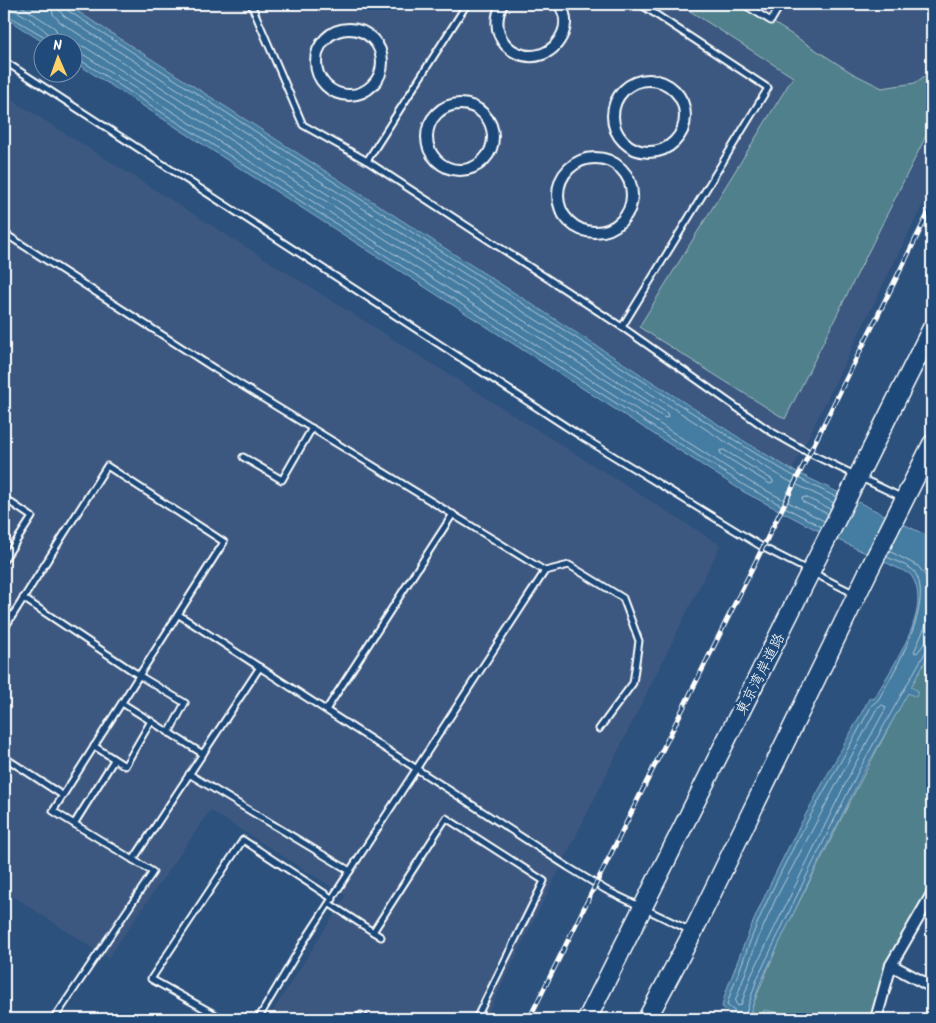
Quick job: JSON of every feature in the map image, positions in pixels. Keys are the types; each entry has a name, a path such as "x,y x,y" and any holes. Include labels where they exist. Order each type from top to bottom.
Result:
{"highway":[{"name":"東京湾岸道路","path":"587,1019 860,477 932,328"},
{"path":"647,1019 693,932 856,595 906,499 932,444"}],"street":[{"path":"502,4 496,25 501,39 513,52 532,56 552,49 560,40 565,21 559,4"},
{"path":"350,28 361,30 375,41 382,64 380,75 370,87 360,93 349,95 329,89 321,81 315,66 316,54 320,43 328,35 338,30 350,28"},
{"path":"650,80 662,82 672,88 680,98 684,109 684,123 680,135 664,149 652,152 639,151 622,140 615,129 612,118 619,94 637,81 650,80"},
{"path":"457,104 469,105 481,110 489,119 494,140 491,151 480,164 470,169 458,170 447,167 433,156 428,145 427,134 431,122 437,113 446,107 457,104"},
{"path":"595,157 608,160 623,170 632,187 632,204 626,216 620,223 608,230 591,232 578,228 568,221 558,203 560,181 567,170 582,159 595,157"},
{"path":"876,1019 891,965 932,894"},
{"path":"891,965 932,987"}],"lane":[{"path":"251,4 303,125 367,161 622,327 770,431 811,454 906,499"},
{"path":"367,161 467,4"},
{"path":"622,327 768,88 640,4"},
{"path":"743,4 771,21 782,4"},
{"path":"4,62 579,435 764,548 856,595"},
{"path":"4,233 312,428 545,571"},
{"path":"243,457 282,480 312,428"},
{"path":"4,629 107,466 224,542 140,676 62,795 54,811 153,872 54,1019"},
{"path":"4,498 32,517 4,560"},
{"path":"326,710 453,514"},
{"path":"4,548 9,552"},
{"path":"258,1019 350,871 545,571 569,565 623,598 639,641 633,683 599,729"},
{"path":"23,598 140,676 185,703 169,732"},
{"path":"179,615 568,867 642,908 693,932"},
{"path":"133,860 260,667"},
{"path":"122,703 203,754"},
{"path":"94,746 125,766 151,722"},
{"path":"4,757 62,795"},
{"path":"74,824 114,760"},
{"path":"189,774 350,871"},
{"path":"373,932 446,818 544,881 476,1019"},
{"path":"223,1019 151,979 243,840 334,899"},
{"path":"330,904 381,937"},
{"path":"361,1015 367,1019"}],"shaded area":[{"path":"66,4 932,4 932,185 792,470"},
{"path":"4,95 720,545 485,1019 268,1019 346,896 210,810 108,958 4,890"}],"green space":[{"path":"679,4 744,4 852,73 882,88 915,83 932,71 932,124 785,419 639,327 793,77"},
{"path":"932,649 932,888 889,963 873,1019 748,1019 771,962 797,907 872,759"}],"water":[{"path":"4,4 66,4 752,446 792,470 932,538 932,649 911,687 918,691 916,697 908,693 864,771 761,981 748,1019 736,1019 722,1007 727,989 766,892 870,697 874,699 900,655 908,637 915,620 918,603 917,588 910,574 813,528 744,492 82,67 82,32 32,32 32,35 4,17"},
{"path":"764,1010 780,1013 792,1019 762,1018"}],"railway":[{"path":"529,1019 932,206"}]}
